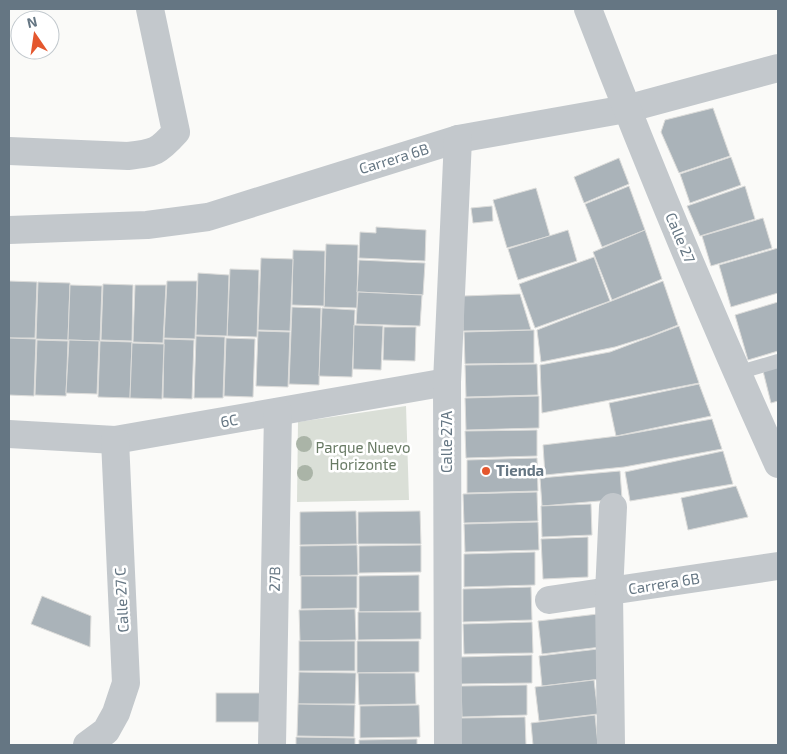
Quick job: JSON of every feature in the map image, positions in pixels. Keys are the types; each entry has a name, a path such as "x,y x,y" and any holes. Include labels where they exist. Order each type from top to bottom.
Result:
{"street":[{"path":"9,151 128,156 145,154 161,149 176,132 150,9"},
{"name":"Calle 27","path":"588,9 626,109 737,373 778,464"},
{"name":"Carrera 6B","path":"9,230 146,225 208,217 458,139 626,109 778,68"},
{"name":"Calle 27A","path":"448,745 447,382 458,139"},
{"name":"6C","path":"9,434 115,440 447,382"},
{"name":"27B","path":"272,745 278,412"},
{"name":"Calle 27 C","path":"87,745 106,730 116,713 126,683 115,440"},
{"path":"611,745 609,593 613,507"},
{"name":"Carrera 6B","path":"549,600 609,593 778,566"}],"lane":[{"path":"737,373 778,361"}],"green space":[{"name":"Parque Nuevo Horizonte","path":"406,406 409,500 297,502 298,422"}],"building":[{"path":"713,108 730,156 679,173 661,132 665,120"},
{"path":"731,157 741,185 690,203 680,174"},
{"path":"619,158 629,184 584,203 574,177"},
{"path":"629,186 645,230 602,247 585,204"},
{"path":"745,186 755,219 700,236 687,206"},
{"path":"536,188 550,236 507,248 493,200"},
{"path":"492,206 493,221 473,223 471,208"},
{"path":"763,218 772,248 711,266 702,236"},
{"path":"376,227 426,230 425,261 359,258 360,232 376,233"},
{"path":"568,230 577,261 518,280 508,249"},
{"path":"645,230 662,279 612,300 593,252"},
{"path":"326,244 358,245 357,308 324,307"},
{"path":"778,248 778,293 731,307 719,265"},
{"path":"293,250 325,251 324,306 292,305"},
{"path":"594,257 610,301 535,328 519,284"},
{"path":"261,258 293,259 290,331 258,330"},
{"path":"359,260 425,263 423,295 357,292"},
{"path":"230,269 259,270 257,337 227,336"},
{"path":"198,273 229,275 227,336 196,335"},
{"path":"9,281 37,282 35,338 9,338"},
{"path":"167,281 197,281 195,339 164,338"},
{"path":"663,281 678,325 615,347 541,362 537,330"},
{"path":"38,282 70,283 68,340 36,339"},
{"path":"103,284 133,285 132,341 101,340"},
{"path":"70,285 102,286 100,341 68,340"},
{"path":"135,285 166,285 163,343 133,342"},
{"path":"358,292 422,295 420,326 356,324"},
{"path":"520,294 531,330 463,331 463,296"},
{"path":"778,302 778,351 748,360 735,315"},
{"path":"292,307 321,308 319,385 289,384"},
{"path":"322,308 355,310 352,377 319,376"},
{"path":"354,325 383,326 381,370 353,369"},
{"path":"679,326 699,383 542,413 540,365 610,352"},
{"path":"384,327 416,327 415,361 383,360"},
{"path":"534,330 534,363 465,364 464,332"},
{"path":"258,331 290,332 288,387 256,386"},
{"path":"196,336 225,337 223,398 194,398"},
{"path":"9,338 36,339 34,396 9,395"},
{"path":"226,338 255,339 253,397 224,396"},
{"path":"164,339 194,340 192,399 163,398"},
{"path":"37,340 68,341 66,396 35,395"},
{"path":"69,340 99,341 97,394 66,393"},
{"path":"100,341 132,342 130,398 98,397"},
{"path":"132,343 164,344 162,399 130,398"},
{"path":"537,364 538,395 466,397 465,365"},
{"path":"778,367 778,401 771,403 763,371"},
{"path":"699,384 711,416 616,436 609,403"},
{"path":"539,396 539,428 466,430 465,398"},
{"path":"712,419 722,449 624,467 545,475 543,445 618,436"},
{"path":"537,430 537,456 466,458 465,431"},
{"path":"723,451 733,484 630,501 625,472"},
{"path":"537,458 538,491 467,493 467,460"},
{"path":"620,471 622,499 542,506 540,478"},
{"path":"736,486 748,517 688,530 681,498"},
{"path":"537,492 538,521 464,523 463,494"},
{"path":"591,504 592,535 542,537 541,506"},
{"path":"356,511 357,544 300,545 300,512"},
{"path":"420,511 421,544 358,544 358,512"},
{"path":"538,522 539,550 465,552 464,524"},
{"path":"588,537 588,577 543,579 541,539"},
{"path":"357,545 358,575 300,576 300,546"},
{"path":"421,545 421,572 359,573 359,546"},
{"path":"535,552 535,585 464,587 464,554"},
{"path":"419,575 419,611 359,612 359,576"},
{"path":"301,576 357,576 357,608 301,609"},
{"path":"531,587 532,620 463,622 463,589"},
{"path":"42,596 91,616 90,647 31,624"},
{"path":"355,609 356,640 300,641 299,610"},
{"path":"358,612 421,612 421,639 358,640"},
{"path":"598,614 601,647 542,654 538,621"},
{"path":"532,622 533,653 464,654 463,624"},
{"path":"299,641 355,641 355,671 299,671"},
{"path":"357,641 419,641 419,672 357,673"},
{"path":"598,649 601,679 542,686 539,656"},
{"path":"532,655 532,683 461,684 460,657"},
{"path":"299,672 356,673 355,704 298,704"},
{"path":"358,673 415,673 416,704 359,705"},
{"path":"594,680 598,714 539,721 535,687"},
{"path":"527,685 527,715 462,717 461,686"},
{"path":"216,693 269,693 269,722 216,722"},
{"path":"298,704 355,705 354,737 297,736"},
{"path":"419,705 420,737 360,738 360,706"},
{"path":"595,715 598,745 533,745 531,723"},
{"path":"525,717 526,745 461,745 460,718"},
{"path":"296,737 355,738 355,745 296,745"},
{"path":"417,739 417,745 359,745 359,740"}],"place":[{"name":"Tienda","path":"486,471"}]}
